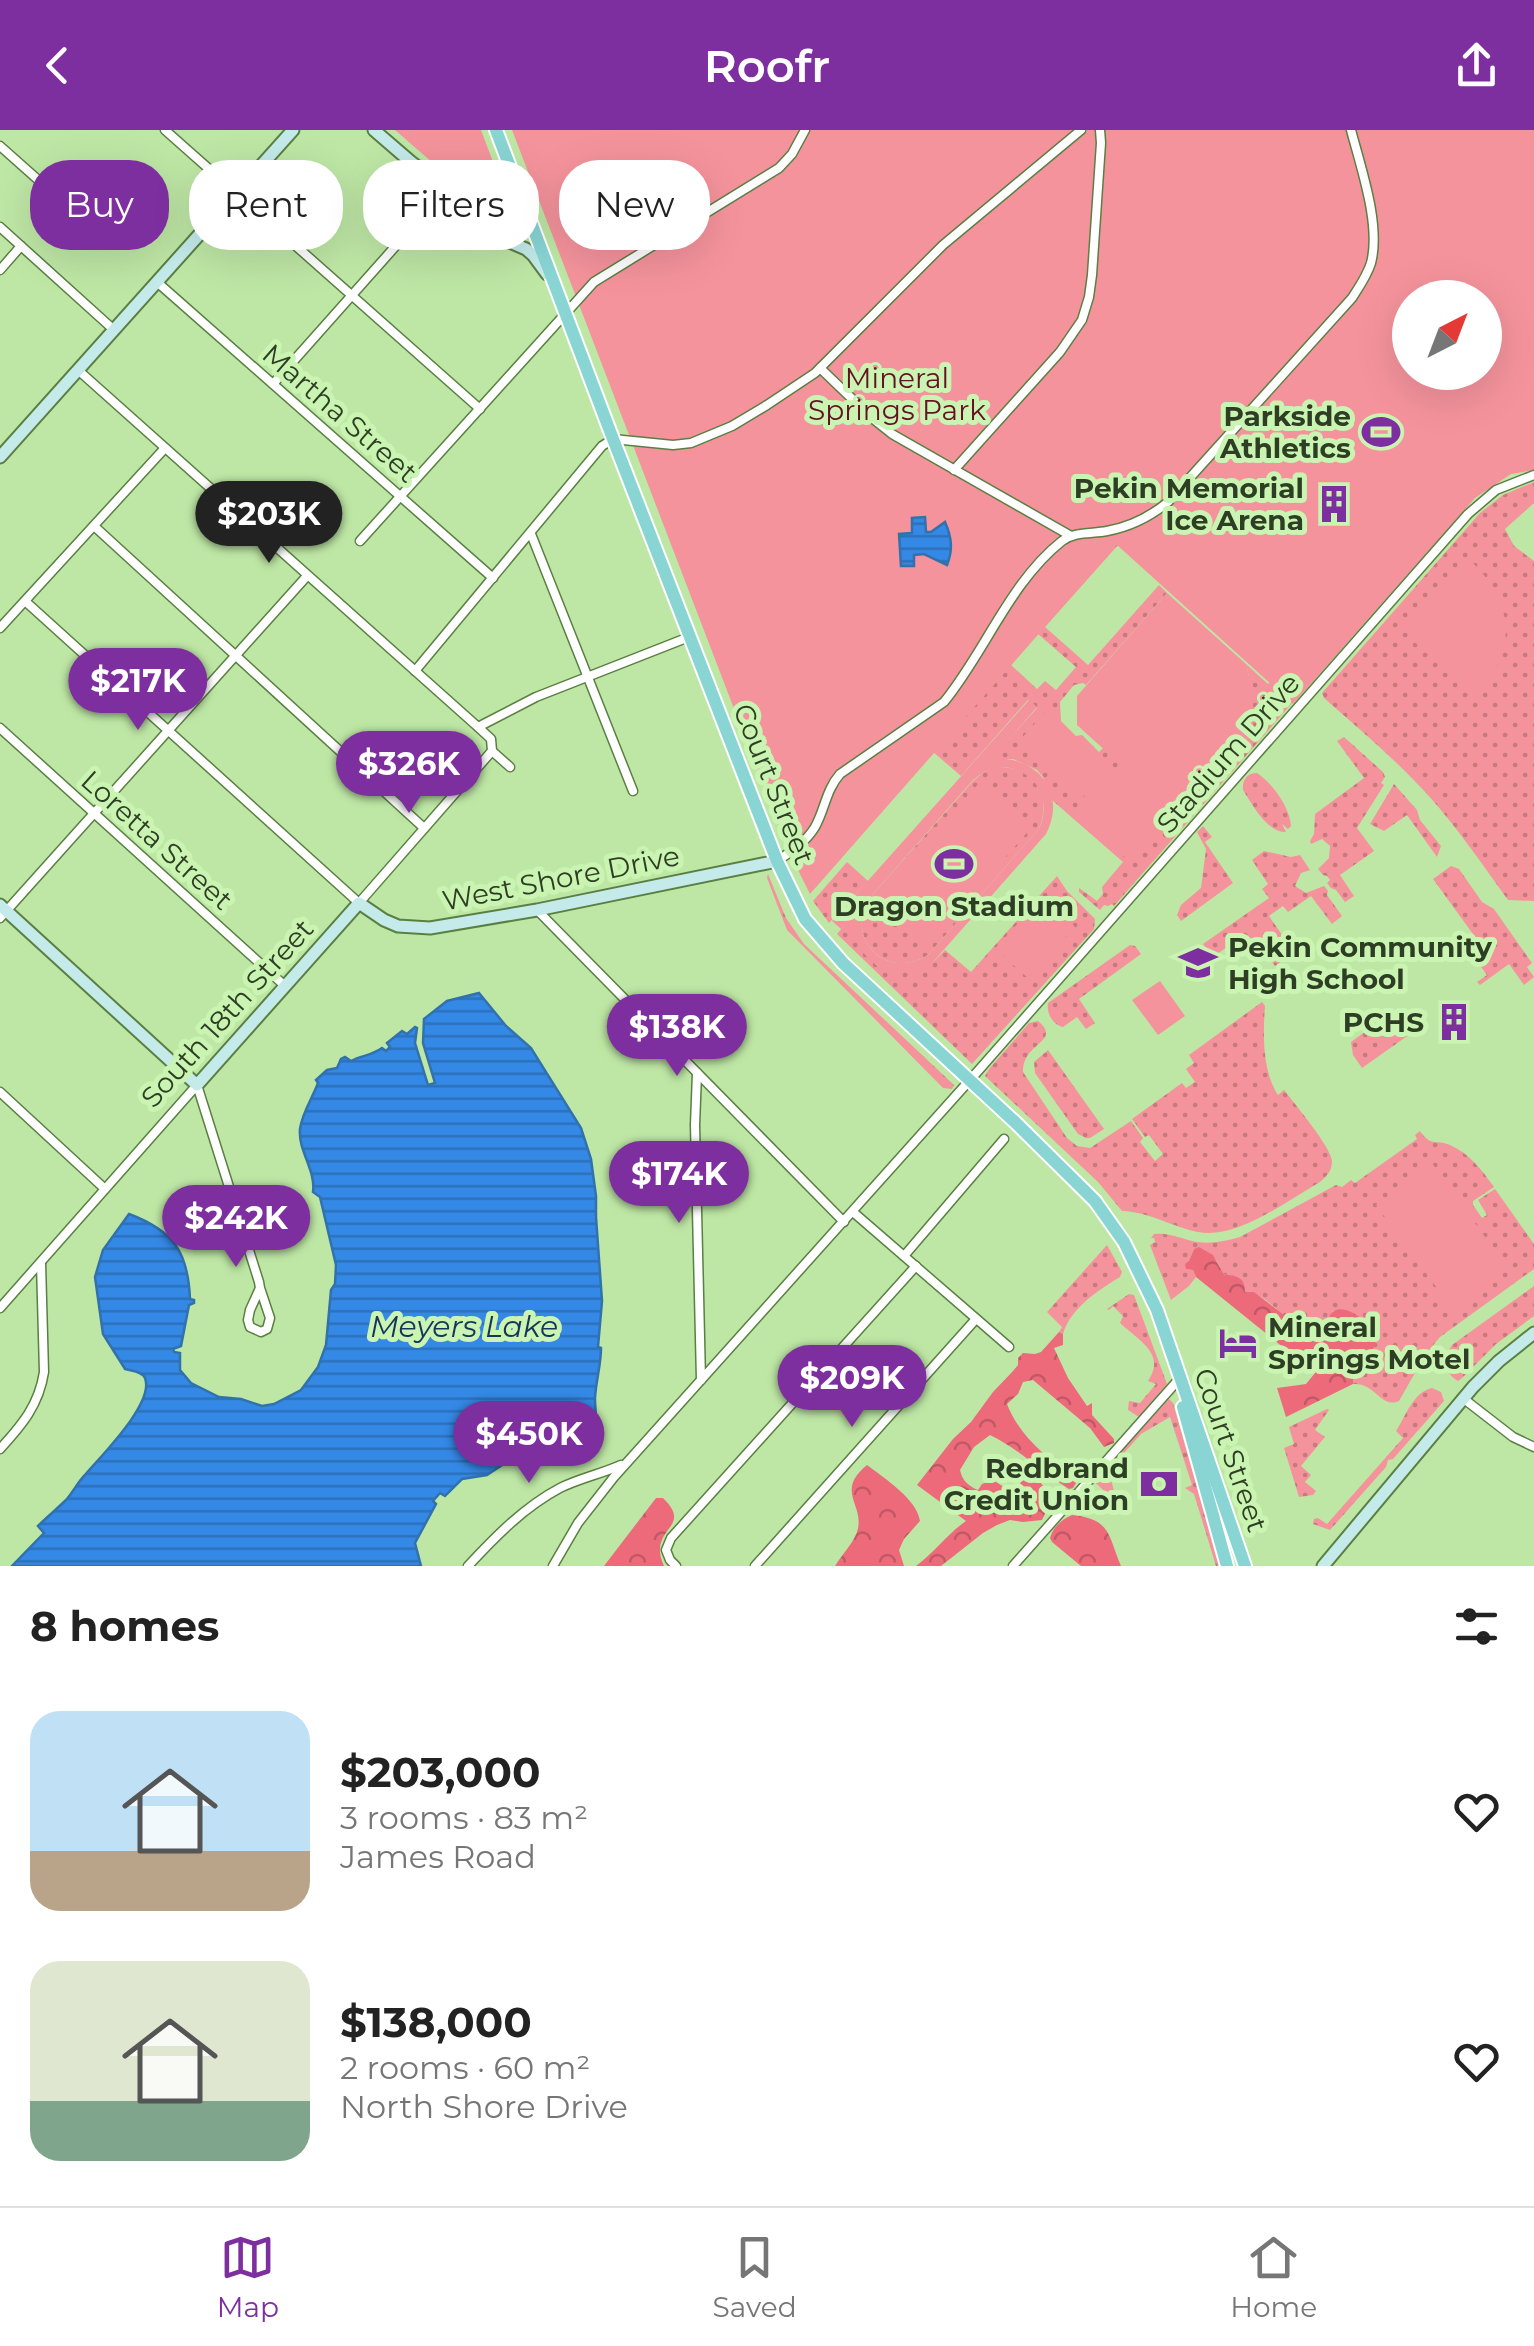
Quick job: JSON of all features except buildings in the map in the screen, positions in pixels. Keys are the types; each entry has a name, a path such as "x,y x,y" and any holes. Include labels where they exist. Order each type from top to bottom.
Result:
{"main road":[{"name":"Court Street","path":"496,130 507,160"},
{"name":"Court Street","path":"539,244 689,637 800,910 843,963 1079,1184 1110,1220 1146,1285 1170,1351 1227,1566"},
{"name":"Court Street","path":"1178,1379 1244,1566"}],"street":[{"path":"165,130 199,160"},
{"path":"266,160 293,130"},
{"path":"374,130 409,160"},
{"path":"360,542 587,288 605,273 779,168 805,130"},
{"path":"415,671 598,450 613,439 673,445 698,441 740,422 820,368 943,246 1082,130"},
{"path":"954,470 1060,352 1082,320 1094,261 1100,130"},
{"path":"777,860 814,830 832,784 840,774 944,702 1018,589 1061,542 1071,536 1129,524 1168,502 1358,289 1371,263 1374,242 1350,130"},
{"path":"0,146 30,173"},
{"path":"0,227 114,330"},
{"path":"0,270 21,246"},
{"path":"0,457 189,246"},
{"path":"300,250 480,409"},
{"path":"273,384 393,250"},
{"path":"526,250 557,292"},
{"name":"Martha Street","path":"157,282 493,578"},
{"path":"820,368 878,424 1071,536"},
{"path":"78,370 478,727 491,739 492,751 510,766"},
{"path":"0,628 165,448"},
{"name":"Stadium Drive","path":"554,1566 593,1502 629,1460 853,1212 1468,514 1505,485 1534,475"},
{"path":"94,526 424,828"},
{"path":"531,534 634,791"},
{"path":"260,1288 248,1320 250,1327 261,1332 267,1329 270,1318 197,1085 2,911 307,576"},
{"path":"25,601 359,903"},
{"path":"478,727 536,697 689,637"},
{"name":"Loretta Street","path":"0,728 285,986"},
{"name":"South 18th Street","path":"0,1308 492,751"},
{"name":"West Shore Drive","path":"359,903 384,920 414,928 537,910 777,860"},
{"path":"537,910 844,1222"},
{"path":"697,1073 701,1380"},
{"path":"0,1092 106,1189"},
{"path":"904,1256 1004,1140"},
{"path":"853,1212 1009,1347"},
{"path":"0,1450 29,1416 42,1387 41,1264"},
{"path":"676,1566 666,1550 671,1538 916,1266"},
{"path":"0,1287 10,1296"},
{"path":"756,1566 976,1318"},
{"path":"1319,1566 1499,1360 1534,1332"},
{"path":"1013,1566 1178,1379"},
{"path":"1464,1399 1512,1437 1534,1448"},
{"path":"468,1566 510,1524 549,1494 629,1460"}],"green space":[{"path":"395,130 481,130 492,160 430,160"},
{"name":"Mineral Springs Park","path":"512,130 1534,130 1534,470 1511,474 1475,498 1293,704 1117,545 810,894 789,852 539,200 539,160 524,160"},
{"path":"1534,482 1534,503 1505,529 1514,546 1534,561 1534,901 1508,900 1427,794 1322,693 1480,513 1503,495"},
{"path":"1119,544 1045,627 1088,665 1159,585 1167,593 1086,685 1074,685 1060,702 1061,721 1099,752 1103,748 1183,819 1245,744 1252,704 1246,664 1293,702 1114,906 1104,905 1100,910 1079,888 1097,901 1103,894 1102,887 1123,862 1053,801 1037,770 1013,759 991,759 1037,708 1028,700 961,776 918,739 1094,550","holes":["1038,634 1076,667 1056,690 1045,681 1037,689 1011,665"]},
{"path":"1467,557 1494,590 1506,625 1500,660 1475,696 1409,637 1408,622"},
{"path":"1167,593 1246,664 1253,693 1253,719 1240,752 1183,820 1172,811 1128,860 1077,814 1088,800 1021,739 1046,711 1114,772 1120,764 1077,725 1077,696"},
{"path":"1029,700 1037,707 993,758 1023,763 1044,779 1053,803 1046,834 933,962 904,972 891,971 868,958 854,934 852,918 841,929 832,921","holes":["1004,767 1016,770 1039,789 1044,808 1039,829 928,955 899,963 875,953 862,931 867,901 973,780 984,772"]},
{"path":"1344,737 1385,777 1357,828 1374,851 1340,875 1354,896 1345,902 1318,869 1329,858 1330,846 1322,839 1311,844 1310,841 1315,814 1364,778 1337,741"},
{"path":"997,767 1022,771 1037,785 1043,805 1039,829 928,955 913,962 886,960 875,953 862,931 867,901 973,781"},
{"path":"1257,773 1284,804 1291,826 1288,829 1282,824 1286,832 1266,823 1243,790 1246,778"},
{"path":"979,783 1031,828 928,946 876,900"},
{"path":"1394,784 1441,846 1437,857 1407,815 1384,831 1370,824"},
{"path":"1203,826 1212,837 1205,842 1233,883 1181,921 1177,915 1181,905 1201,888 1206,849 1197,832"},
{"path":"1264,851 1300,855 1310,870 1301,873 1295,886 1306,893 1324,886 1342,916 1332,924 1311,896 1288,912 1283,906 1269,916 1294,952 1275,966 1255,938 1232,954 1227,947 1213,957 1203,944 1269,898 1262,889 1268,884 1252,860"},
{"path":"847,862 868,881 829,923 813,901"},
{"path":"1451,866 1459,869 1482,902 1494,909 1532,963 1527,967 1534,977 1524,985 1509,964 1480,985 1477,982 1487,975 1468,949 1478,941 1433,879"},
{"path":"768,874 786,918 804,944 954,1085 952,1089 943,1088 787,930"},
{"path":"1057,876 1095,919 1094,929 972,1064 837,934 852,916 876,965 892,971 933,962 945,950 971,972"},
{"path":"1041,897 1075,927 1029,979 995,949"},
{"path":"1130,945 1141,954 1079,999 1095,1023 1086,1029 1077,1017 1063,1027 1053,1021 1048,1003"},
{"path":"1160,981 1185,1016 1158,1035 1132,1000"},
{"path":"1262,1002 1265,1052 1273,1085 1278,1095 1284,1090 1311,1125 1330,1154 1332,1165 1320,1182 1261,1217 1228,1230 1198,1232 1122,1211 1098,1182 985,1076 1029,1023 1038,1021 1046,1034 1028,1054 1023,1072 1067,1138 1077,1146 1090,1148 1131,1121 1143,1138 1140,1142 1155,1161 1163,1154 1132,1119 1182,1083 1186,1088 1195,1082 1186,1069 1194,1063 1189,1055"},
{"path":"1392,1015 1408,1030 1418,1024 1420,1027 1362,1068 1353,1055 1351,1042 1373,1026 1377,1030"},
{"path":"1048,1050 1104,1129 1090,1138 1078,1134 1035,1073 1034,1062"},
{"path":"1420,1131 1430,1141 1457,1149 1480,1168 1494,1187 1473,1201 1473,1205 1482,1218 1487,1215 1478,1200 1495,1189 1534,1244 1534,1269 1440,1337 1399,1401 1387,1401 1361,1384 1353,1384 1353,1377 1372,1353 1377,1334 1352,1313 1333,1311 1319,1333 1303,1337 1262,1297 1245,1292 1240,1279 1222,1274 1212,1256 1194,1249 1186,1269 1193,1270 1196,1277 1171,1300 1150,1245 1155,1242 1151,1238 1154,1234 1203,1243 1240,1237 1336,1185 1342,1187 1351,1180 1355,1183 1417,1139 1415,1135"},
{"path":"1432,1163 1508,1269 1453,1310 1376,1205"},
{"path":"1107,1245 1122,1272 1120,1277 1086,1301 1063,1334 1059,1332 1062,1327 1047,1312"},
{"path":"1199,1247 1213,1255 1224,1275 1242,1280 1245,1292 1254,1292 1293,1322 1301,1336 1320,1332 1335,1310 1348,1311 1368,1324 1377,1334 1376,1341 1353,1377 1353,1384 1286,1417 1277,1388 1306,1384 1315,1373 1196,1277 1193,1270 1186,1269 1185,1264"},
{"path":"1534,1286 1534,1316 1496,1344 1462,1378 1453,1378 1446,1365 1452,1345"},
{"path":"1129,1294 1134,1295 1167,1384 1139,1417 1128,1410 1129,1401 1140,1403 1156,1384 1148,1381 1153,1371 1152,1355 1120,1323 1123,1316 1113,1306 1107,1309"},
{"path":"1059,1332 1063,1334 1063,1345 1054,1348 1068,1378 1087,1406 1092,1403 1092,1415 1114,1443 1104,1447 1090,1428 1033,1380 1023,1382 1018,1394 1007,1404 1012,1416 1035,1446 1076,1483 1069,1489 990,1435 974,1447 960,1470 964,1480 978,1490 993,1480 1007,1489 1018,1488 1030,1472 1047,1494 1042,1520 1010,1520 983,1533 941,1566 916,1566 966,1521 917,1485 1018,1365 1018,1358 1023,1353 1041,1352"},
{"path":"1432,1388 1441,1392 1444,1401 1330,1530 1313,1524 1318,1518 1327,1524 1403,1438 1396,1431 1407,1412 1420,1394"},
{"path":"1169,1399 1220,1566 1216,1566 1194,1494 1185,1488 1192,1485 1170,1417 1141,1434 1107,1472 1118,1505 1096,1483 1096,1478"},
{"path":"1327,1409 1315,1430 1325,1437 1301,1466 1311,1475 1305,1482 1316,1491 1299,1497 1284,1448 1294,1444 1289,1427"},
{"path":"867,1465 899,1490 918,1513 920,1521 899,1550 904,1566 835,1566 857,1532 853,1483"},
{"path":"656,1498 663,1498 674,1516 661,1543 664,1566 604,1566"},
{"path":"1072,1515 1102,1525 1121,1566 1081,1566 1052,1542 1055,1527"}],"water":[{"path":"925,517 926,532 945,522 951,544 947,565 924,554 914,555 914,566 901,566 899,534 912,533 912,518"},
{"name":"Meyers Lake","path":"479,993 506,1026 531,1048 581,1128 591,1159 602,1301 598,1347 601,1348 595,1398 596,1439 584,1454 575,1463 564,1465 526,1449 487,1475 462,1479 445,1496 440,1493 415,1543 421,1566 12,1566 44,1533 38,1526 66,1500 124,1429 146,1389 145,1378 125,1369 103,1334 95,1277 103,1250 129,1214 168,1236 182,1256 194,1303 189,1305 181,1346 173,1349 180,1353 180,1370 191,1383 219,1397 262,1406 301,1390 318,1367 326,1345 336,1265 320,1197 313,1192 300,1137 316,1080 327,1070 337,1068 345,1057 351,1061 382,1048 386,1051 390,1047 387,1043 415,1027 415,1043 428,1085 435,1083 423,1043 424,1019 447,1001"}],"place":[{"name":"Parkside Athletics","path":"1381,432"},
{"name":"Pekin Memorial Ice Arena","path":"1334,504"},
{"name":"Dragon Stadium","path":"954,864"},
{"name":"Pekin Community High School","path":"1198,963"},
{"name":"PCHS","path":"1454,1022"},
{"name":"Mineral Springs Motel","path":"1238,1343"},
{"name":"Redbrand Credit Union","path":"1159,1484"}]}
